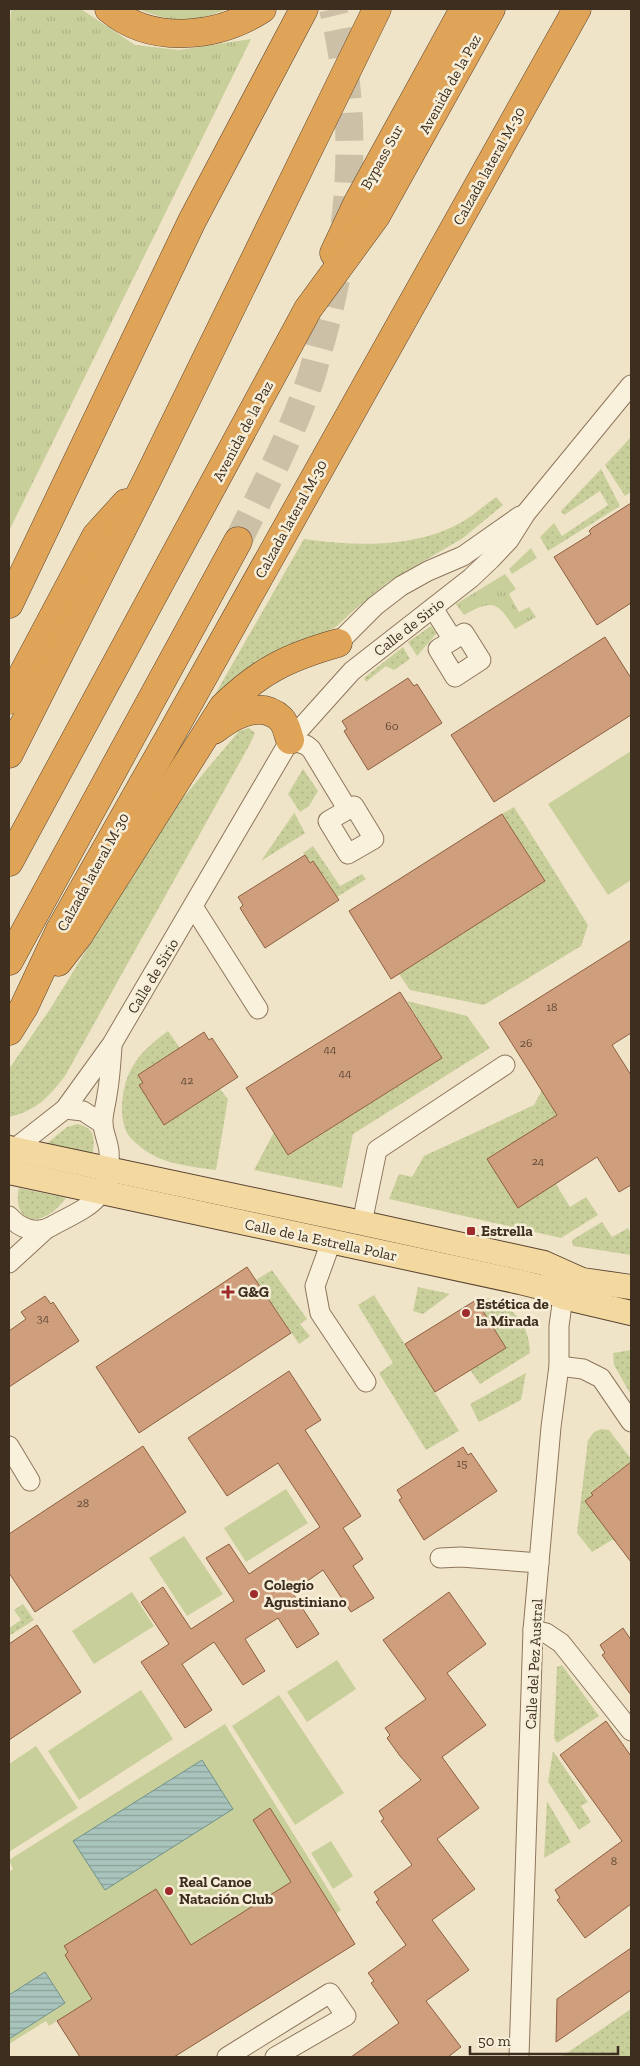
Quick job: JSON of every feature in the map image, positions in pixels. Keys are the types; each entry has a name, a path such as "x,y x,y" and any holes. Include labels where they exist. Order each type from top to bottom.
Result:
{"highway":[{"path":"109,9 133,24 149,30 194,34 214,30 246,19 262,9"},
{"path":"9,604 192,221 304,9"},
{"name":"Bypass Sur","path":"308,309 358,202 464,9"},
{"name":"Avenida de la Paz","path":"9,862 308,309 376,216 491,9"},
{"name":"Calzada lateral M-30","path":"9,1031 24,1007 60,930 577,9"},
{"path":"9,754 148,478 377,10"},
{"path":"9,700 96,536 148,478"},
{"path":"9,961 238,541"},
{"path":"24,1007 79,935 223,707 260,674 308,651 338,643"},
{"path":"198,744 230,718 241,712 258,710 271,713 282,720 290,740"}],"main road":[{"name":"Calle de la Estrella Polar","path":"11,1152 108,1168 362,1223 544,1264 582,1280 631,1287"},
{"name":"Calle de la Estrella Polar","path":"9,1172 540,1287 563,1297 631,1313"}],"street":[{"name":"Calle de Sirio","path":"11,1152 65,1109 112,1044 194,908 290,740 352,671 471,578 492,559 509,540 526,513 631,385"},
{"name":"Calle de Sirio","path":"338,643 375,606 401,586 463,556 526,513"},
{"path":"433,608 453,640"},
{"path":"290,740 312,749 348,810"},
{"path":"194,908 258,1009"},
{"name":"Calle de Sirio","path":"102,1193 108,1168 109,1151 103,1124 112,1044"},
{"name":"Calle de la Estrella Polar","path":"362,1223 377,1150 505,1065"},
{"path":"65,1109 83,1111 103,1124"},
{"path":"9,1263 45,1230 91,1204 102,1193"},
{"path":"9,1216 14,1222 28,1230 45,1230"},
{"path":"331,1242 316,1286 320,1313 366,1382"},
{"path":"563,1297 582,1280"},
{"name":"Calle del Pez Austral","path":"520,2057 533,1630 550,1437 559,1366 559,1326 563,1297"},
{"path":"559,1366 583,1369 601,1378 631,1422"},
{"path":"9,1446 30,1481"},
{"path":"440,1558 461,1557 539,1563"},
{"path":"533,1630 546,1633 561,1643 631,1731"},
{"path":"229,2056 330,1993 346,2016 275,2057"},
{"path":"229,2056 256,2057"}],"green space":[{"path":"11,9 81,9 135,45 179,50 251,39 9,531 9,39"},
{"path":"138,9 227,9 203,17 182,20 150,14"},
{"path":"631,437 631,492 625,496 605,465"},
{"path":"601,469 620,506 548,551 540,537 554,523 562,536 608,505 600,491 564,515 561,511"},
{"path":"496,497 503,505 463,538 388,582 337,626 213,698 304,539 364,544 404,541 424,537 462,522"},
{"path":"531,548 537,558 512,574 509,569"},
{"path":"505,574 516,589 509,594 519,612 529,607 536,617 515,629 504,613 494,606 482,606 464,615 456,604"},
{"path":"431,626 437,633 417,656 408,642"},
{"path":"403,647 410,659 394,670 386,666 366,682 364,678"},
{"path":"249,728 255,733 250,744 65,1076 41,1102 27,1111 9,1117 9,1069 52,1006 171,812 239,731"},
{"path":"631,751 631,880 608,895 548,804"},
{"path":"303,769 318,791 309,806 300,812 288,794"},
{"path":"514,807 588,925 581,946 484,1005 410,990 399,974 545,881 502,814"},
{"path":"294,813 305,833 261,861"},
{"path":"313,846 340,886 362,874 366,879 337,897 326,879 303,853"},
{"path":"407,1001 467,1016 490,1048 353,1134 342,1188 254,1170 274,1132 289,1155 442,1058"},
{"path":"168,1031 180,1048 138,1075 143,1083 139,1085 164,1125 220,1089 228,1099 216,1170 178,1164 159,1158 137,1144 125,1129 122,1101 129,1073 144,1051"},
{"path":"542,1090 557,1115 555,1167 563,1179 556,1184 570,1207 586,1197 598,1215 561,1238 389,1199 399,1174 412,1177 424,1156 534,1105"},
{"path":"77,1124 88,1128 93,1135 92,1156 45,1145 67,1127"},
{"path":"19,1188 66,1198 48,1215 41,1218 28,1218 19,1206"},
{"path":"602,1222 612,1237 628,1228 631,1234 631,1255 573,1246 572,1240"},
{"path":"272,1270 307,1319 300,1324 310,1336 299,1344 256,1280"},
{"path":"418,1287 450,1294 423,1314 413,1311"},
{"path":"374,1295 459,1431 426,1450 379,1373 393,1363 358,1305"},
{"path":"494,1298 509,1309 524,1327 530,1353 480,1384 470,1370 506,1348 476,1300"},
{"path":"631,1350 631,1395 614,1365 613,1353"},
{"path":"526,1373 521,1400 479,1422 470,1404"},
{"path":"601,1429 609,1430 631,1459 631,1469 628,1464 591,1492 616,1541 612,1540 592,1552 577,1533 588,1440 594,1432"},
{"path":"286,1489 308,1523 246,1562 224,1528"},
{"path":"184,1536 223,1594 187,1616 149,1558"},
{"path":"132,1592 154,1626 94,1664 72,1631"},
{"path":"23,1604 34,1620 9,1636 9,1628 21,1620 14,1610"},
{"path":"337,1660 356,1689 307,1722 287,1692"},
{"path":"562,1665 599,1716 557,1743 554,1738 557,1667"},
{"path":"141,1690 173,1739 79,1800 48,1751"},
{"path":"279,1695 344,1793 295,1825 232,1726"},
{"name":"Real Canoe Natación Club","path":"225,1724 341,1910 336,1914 355,1944 174,2057 80,2057 57,2021 49,2026 46,2021 9,2044 9,1872 13,1869 9,1860"},
{"path":"36,1746 78,1808 9,1852 9,1764"},
{"path":"553,1751 588,1802 581,1806 591,1822 579,1830 548,1782"},
{"path":"547,1801 571,1842 544,1858"},
{"path":"331,1841 353,1876 333,1889 311,1853"},
{"path":"631,2009 631,2057 561,2057"}],"water":[{"path":"202,1760 233,1809 105,1890 73,1841"},
{"path":"45,1972 65,2003 9,2039 9,1995"}],"building":[{"path":"631,503 631,603 597,625 554,557 591,534 589,531 592,528"},
{"path":"605,637 631,678 631,715 494,802 451,735"},
{"path":"408,678 414,686 417,684 442,723 368,770 344,731 347,729 342,721"},
{"path":"502,814 545,881 391,979 349,911"},
{"path":"305,855 310,863 313,861 339,900 265,948 240,908 243,905 238,897"},
{"path":"631,940 631,1033 612,1045 631,1075 631,1185 619,1192 597,1157 518,1208 487,1159 557,1115 499,1023"},
{"path":"400,992 442,1058 288,1155 246,1088"},
{"path":"204,1032 209,1040 212,1038 238,1077 164,1125 139,1085 143,1083 138,1075"},
{"path":"247,1267 291,1333 139,1433 96,1367"},
{"path":"45,1296 51,1304 53,1302 79,1341 9,1387 9,1331 26,1319 21,1312"},
{"path":"476,1300 506,1348 435,1392 405,1344"},
{"path":"289,1371 321,1420 305,1430 361,1516 343,1528 363,1559 353,1566 374,1598 351,1612 323,1570 292,1592 319,1634 297,1648 278,1618 245,1639 265,1671 243,1685 214,1642 182,1664 212,1710 185,1728 141,1662 169,1644 141,1602 163,1587 191,1629 234,1601 206,1558 229,1544 249,1574 320,1527 278,1463 227,1496 188,1438"},
{"path":"143,1446 186,1512 35,1612 9,1573 9,1534"},
{"path":"463,1447 468,1455 471,1453 497,1491 424,1540 399,1500 402,1498 397,1490"},
{"path":"631,1462 631,1562 585,1501 593,1495 591,1493"},
{"path":"449,1592 486,1644 447,1673 486,1725 442,1757 479,1808 437,1839 475,1889 432,1920 469,1970 426,2001 461,2047 448,2057 351,2057 399,2023 371,1983 374,1981 368,1973 406,1945 376,1902 379,1900 374,1892 412,1865 381,1821 384,1819 379,1811 421,1780 387,1738 390,1735 385,1728 426,1699 383,1640"},
{"path":"37,1625 81,1692 9,1740 9,1644"},
{"path":"623,1628 631,1640 631,1695 602,1655 605,1653 600,1645"},
{"path":"606,1721 631,1756 631,1904 585,1938 557,1900 560,1898 555,1890 622,1841 560,1755"},
{"path":"270,1808 355,1944 174,2057 80,2057 57,2021 92,1999 65,1955 68,1952 64,1946 156,1889 191,1945 291,1882 253,1820"},
{"path":"631,1948 631,1990 556,2042 557,1999"}],"tunnel":[{"path":"238,541 301,406 322,338 340,256 346,215 349,133 342,51 333,9"}],"place":[{"name":"Estrella","path":"471,1231"},
{"name":"G&G","path":"228,1292"},
{"name":"Estética de la Mirada","path":"466,1313"},
{"name":"Colegio Agustiniano","path":"254,1594"},
{"name":"Real Canoe Natación Club","path":"169,1891"}]}
